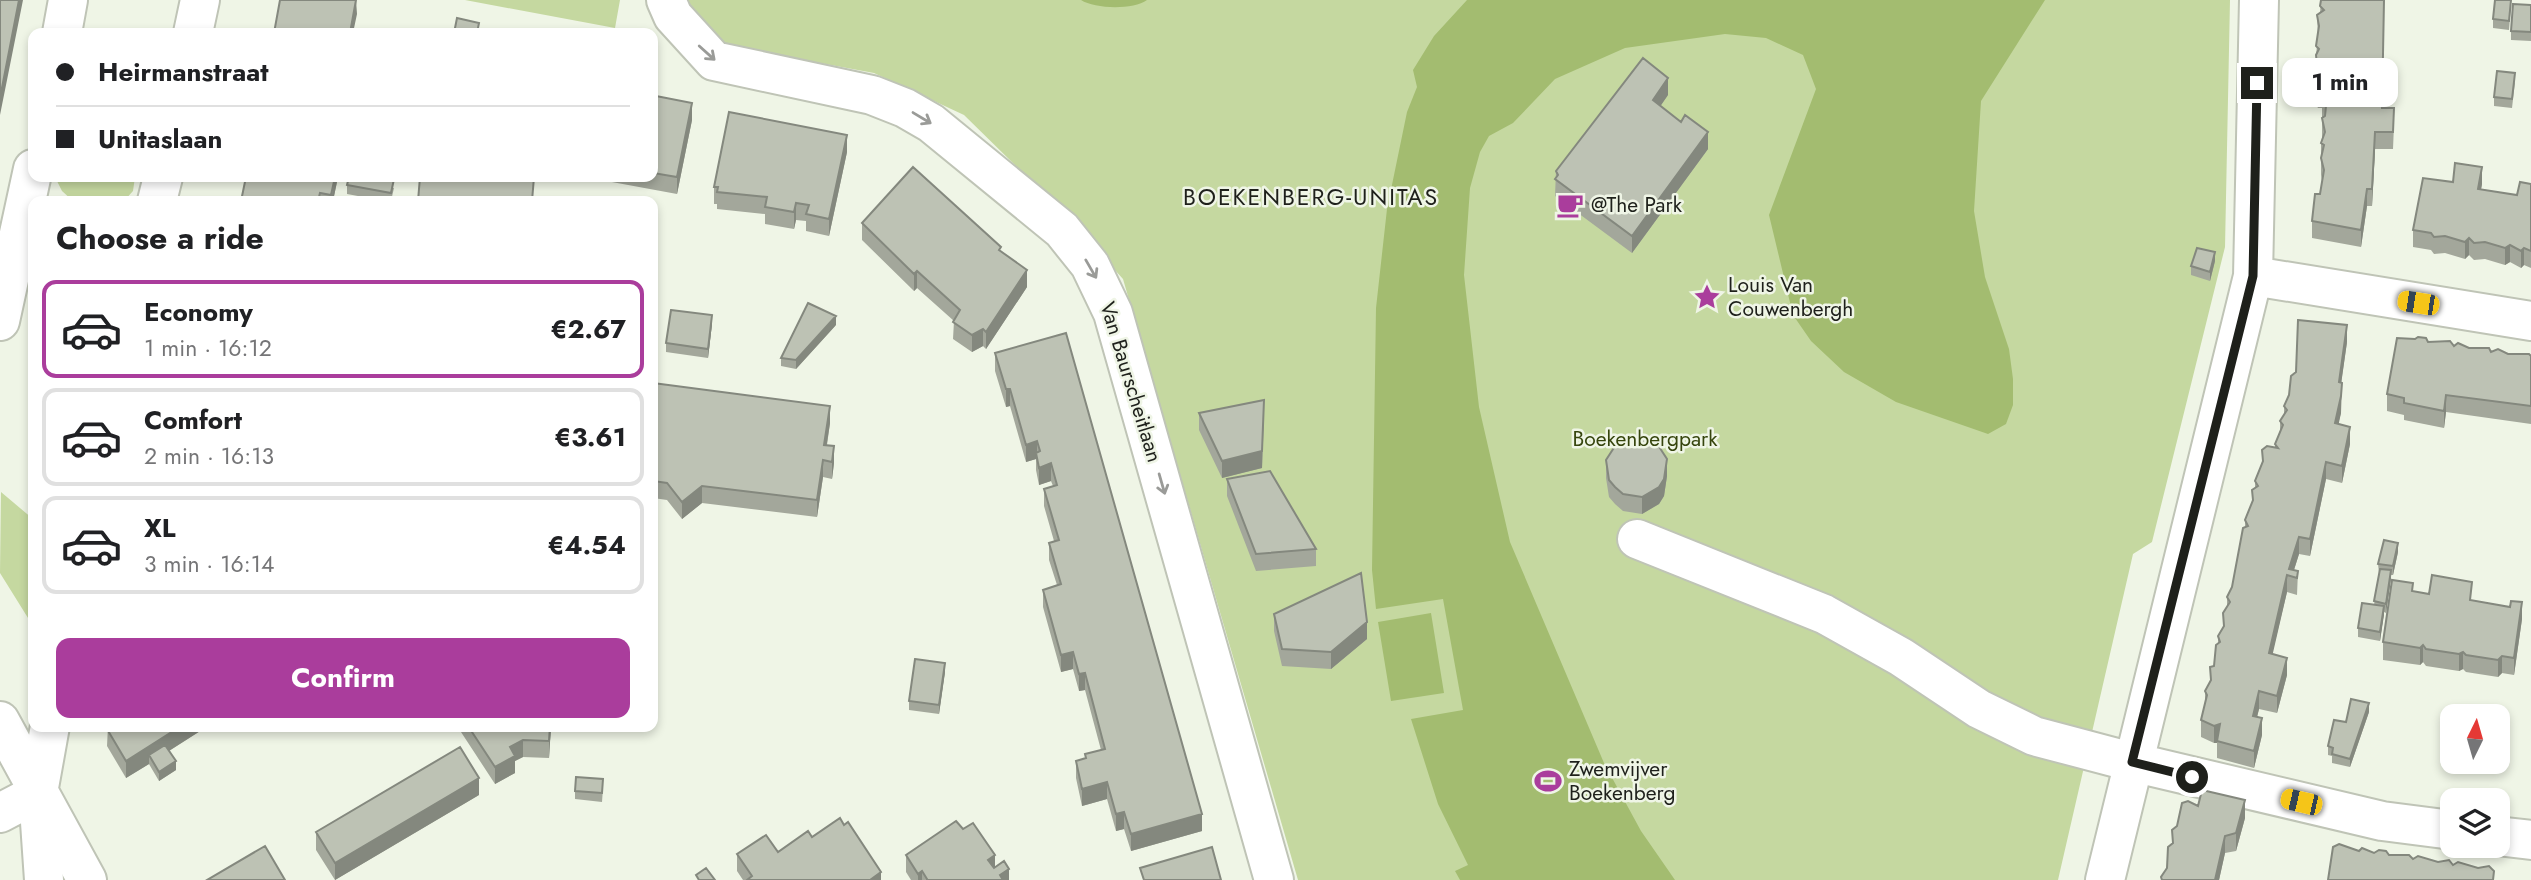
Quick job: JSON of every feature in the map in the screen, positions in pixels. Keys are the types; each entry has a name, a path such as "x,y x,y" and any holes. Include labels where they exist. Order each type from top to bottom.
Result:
{"street":[{"path":"63,28 68,0"},
{"path":"194,28 200,0"},
{"name":"Van Baurscheitlaan","path":"666,0 673,16 714,61 872,95 905,108 931,123 1062,230 1090,265 1113,313 1274,880"},
{"path":"2105,880 2253,276 2259,0"},
{"path":"0,321 28,216"},
{"path":"2253,276 2531,321"},
{"path":"1637,539 1824,614 1901,657 2007,725 2062,745 2382,821 2440,828"},
{"path":"0,721 87,880"},
{"path":"44,880 38,793 49,732"},
{"path":"0,813 38,793"},
{"path":"2510,838 2531,840"}],"green space":[{"path":"465,0 620,0 615,28"},
{"name":"Boekenbergpark","path":"684,0 2230,0 2225,247 2152,542 2133,554 2058,880 1298,880 1123,279 1061,210 964,115 874,73 722,45"},
{"path":"58,182 134,182 133,191 128,196 68,196"},
{"path":"1,492 28,515 28,618 0,573"}],"shaded area":[{"path":"1081,0 1147,0 1114,7"},
{"path":"1467,0 2045,0 1981,101 1974,211 1985,277 2009,349 2013,379 2013,405 2006,424 1988,434 1896,402 1844,372 1811,341 1793,315 1769,215 1816,89 1803,55 1766,38 1725,34 1625,48 1555,79 1513,123 1489,136 1480,152 1470,188 1464,275 1479,407 1510,542 1604,763 1641,831 1675,880 1460,880 1455,871 1468,865 1438,804 1411,719 1463,710 1443,599 1376,609 1372,570 1376,308 1387,209 1407,112 1417,87 1413,70 1434,36"},
{"path":"1431,613 1444,693 1391,701 1378,622"}],"building":[{"path":"0,0 19,0 0,98"},
{"path":"280,0 356,0 351,28 275,28"},
{"path":"2321,0 2384,0 2382,108 2394,108 2393,132 2375,132 2372,189 2367,189 2361,230 2312,221 2315,194 2320,194 2324,170 2321,158 2324,145 2321,143 2325,132 2322,118 2325,116 2326,106 2322,103 2327,91 2318,91 2315,86 2318,75 2316,55 2319,49 2316,46 2319,26 2317,15 2324,10 2320,6"},
{"path":"2495,0 2511,0 2509,21 2493,19"},
{"path":"2513,4 2531,5 2531,32 2511,31"},
{"path":"457,18 479,23 478,28 455,28"},
{"path":"1643,58 1668,78 1653,100 1681,122 1685,115 1708,132 1632,236 1555,179 1558,175 1556,171"},
{"path":"2497,71 2515,73 2512,99 2494,97"},
{"path":"658,96 692,103 677,177 658,174"},
{"path":"729,112 847,135 829,219 806,214 809,205 796,203 794,212 765,207 767,197 717,192 718,187 714,187"},
{"path":"2455,163 2482,167 2478,189 2517,195 2520,182 2531,184 2531,251 2524,248 2521,251 2510,245 2505,248 2485,242 2474,243 2469,238 2465,242 2445,236 2434,237 2431,233 2413,230 2423,178 2453,182"},
{"path":"913,167 1001,247 999,250 1027,270 986,332 983,329 972,335 953,322 960,310 917,271 914,274 862,223"},
{"path":"245,182 334,182 331,195 320,193 319,196 242,196"},
{"path":"348,182 393,182 391,193 347,185"},
{"path":"420,182 534,182 532,196 418,196"},
{"path":"2197,248 2215,252 2210,272 2191,266"},
{"path":"808,303 836,316 796,360 781,358"},
{"path":"671,310 712,315 708,349 666,343"},
{"path":"2298,320 2347,325 2339,382 2342,383 2341,396 2335,423 2350,427 2342,466 2326,462 2310,539 2299,537 2289,569 2298,571 2297,578 2287,575 2269,653 2287,658 2277,696 2259,691 2253,716 2262,718 2254,751 2217,741 2220,724 2214,726 2201,720 2207,695 2205,691 2211,680 2210,667 2214,666 2216,645 2220,642 2218,636 2224,626 2223,613 2230,602 2227,597 2232,587 2243,528 2248,526 2245,520 2253,500 2252,490 2258,486 2255,481 2263,461 2262,450 2267,446 2278,448 2275,444 2283,425 2280,421 2287,410 2284,406 2289,395 2291,376 2296,372"},
{"path":"1066,333 1202,814 1131,834 1124,812 1116,814 1107,782 1082,789 1076,761 1086,758 1085,754 1105,749 1085,673 1079,674 1073,652 1061,655 1043,590 1061,584 1049,543 1059,540 1044,489 1057,485 1051,463 1039,468 1036,453 1040,451 1037,441 1026,445 1010,389 1006,389 995,353"},
{"path":"2397,338 2426,338 2428,342 2450,341 2454,346 2458,343 2469,348 2489,348 2491,352 2498,349 2508,354 2529,354 2531,406 2446,395 2444,411 2404,403 2404,398 2387,394"},
{"path":"658,384 830,406 824,445 834,446 832,462 823,460 817,500 702,486 682,502 667,483 658,482"},
{"path":"1264,400 1262,451 1222,461 1199,413"},
{"path":"1636,436 1656,442 1667,459 1664,479 1659,487 1642,497 1623,494 1615,487 1609,480 1606,460 1617,443"},
{"path":"1270,471 1316,549 1256,554 1227,479"},
{"path":"2384,540 2398,543 2393,566 2378,564"},
{"path":"2380,569 2391,570 2386,604 2374,601"},
{"path":"1361,573 1367,622 1331,652 1282,649 1274,614"},
{"path":"2432,575 2472,582 2470,600 2510,607 2511,601 2522,602 2514,658 2502,656 2498,660 2466,655 2463,652 2459,654 2426,649 2423,645 2420,648 2383,642 2392,580 2413,583 2412,591 2429,594"},
{"path":"2362,603 2384,606 2380,632 2358,628"},
{"path":"915,659 945,663 939,705 909,701"},
{"path":"2351,699 2369,703 2350,759 2332,754 2333,748 2328,746 2334,720 2346,722"},
{"path":"109,732 172,732 126,761"},
{"path":"472,732 550,732 549,741 523,740 510,747 515,756 495,767"},
{"path":"165,745 176,761 159,772 149,755"},
{"path":"460,747 479,778 335,863 316,832"},
{"path":"576,777 603,779 602,793 575,791"},
{"path":"2202,790 2245,800 2236,833 2225,836 2215,880 2162,880 2167,868 2168,847 2173,843 2172,830 2177,826 2182,803 2188,801 2198,806"},
{"path":"840,818 844,825 848,822 881,872 870,880 747,880 752,876 737,854 766,835 778,852 808,831 812,837"},
{"path":"956,821 963,829 973,823 995,855 988,860 994,868 1004,861 1009,869 1000,875 1003,880 927,880 922,871 918,874 906,855"},
{"path":"2339,844 2359,851 2362,848 2374,853 2379,850 2386,851 2389,855 2409,855 2413,859 2418,856 2438,862 2449,860 2453,865 2458,862 2478,868 2489,866 2494,871 2493,880 2328,880 2333,847"},
{"path":"265,846 285,880 207,880"},
{"path":"1212,847 1221,880 1144,880 1140,868"},
{"path":"706,868 715,880 699,880 696,875"}],"place":[{"name":"@The Park","path":"1570,205"},
{"name":"Louis Van Couwenbergh","path":"1707,297"},
{"name":"Zwemvijver Boekenberg","path":"1548,781"}],"district":[{"name":"BOEKENBERG-UNITAS","path":"1311,197"}],"route":[{"path":"2192,777 2132,762 2253,276 2257,83"}]}
